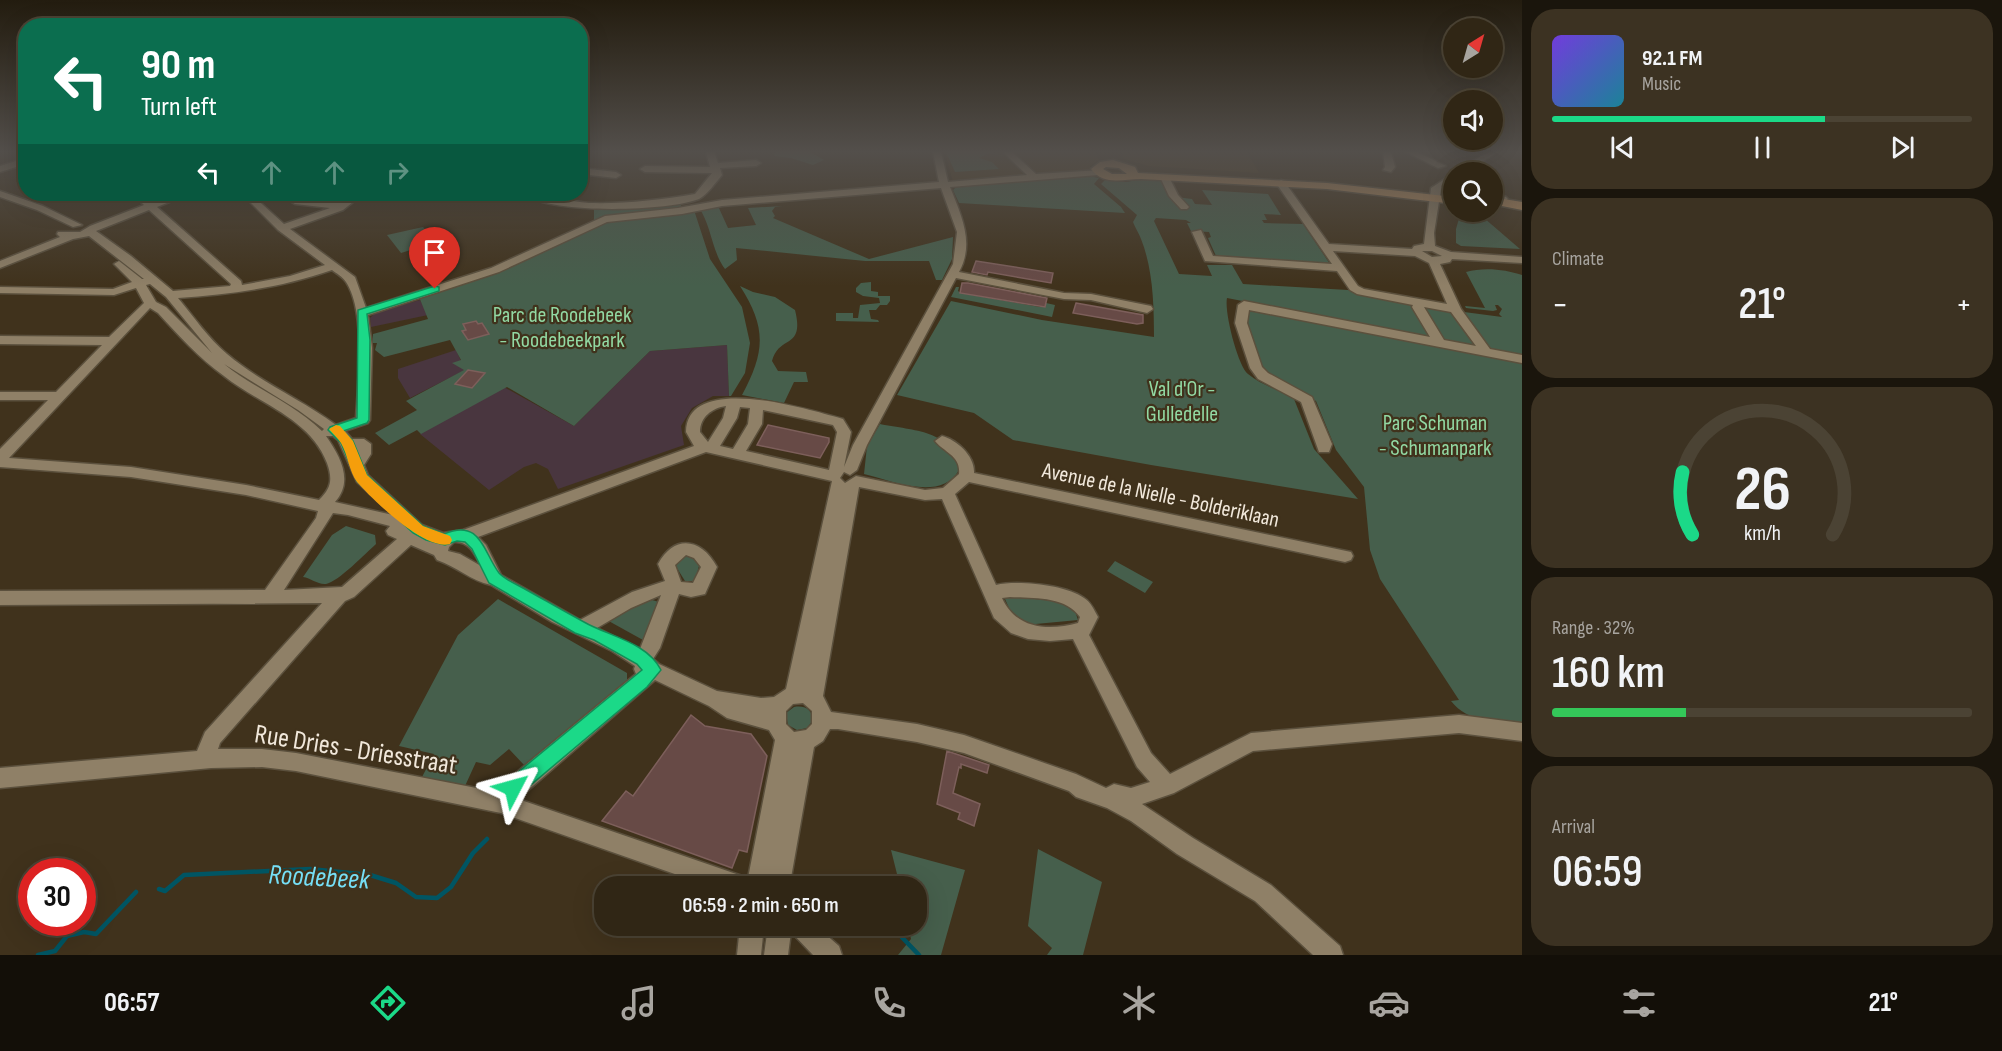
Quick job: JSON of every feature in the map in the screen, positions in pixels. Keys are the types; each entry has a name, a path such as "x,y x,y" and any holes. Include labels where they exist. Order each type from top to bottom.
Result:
{"main road":[{"path":"1503,200 1522,206"},
{"path":"1503,209 1522,212"}],"street":[{"path":"683,204 697,197"},
{"path":"554,201 593,206 722,203 775,198 780,202 844,197"},
{"path":"760,876 844,478 954,274 961,254 962,232 949,197"},
{"path":"1175,197 1184,207"},
{"path":"1290,197 1352,286 1361,292 1455,309"},
{"path":"1430,248 1430,214 1436,197"},
{"path":"21,201 77,231 122,260 145,282 171,297 219,360"},
{"path":"0,265 152,201"},
{"path":"253,201 282,228 351,279 357,292 365,340 363,420 327,433"},
{"path":"295,201 340,208"},
{"path":"282,228 340,208 349,201"},
{"path":"0,202 62,228 77,231"},
{"path":"148,203 237,284 234,291"},
{"path":"19,209 30,204"},
{"path":"362,313 495,270 604,219 682,211 683,204"},
{"path":"0,257 77,231"},
{"path":"1197,232 1210,262 1338,268"},
{"path":"1325,247 1417,253 1433,260 1446,260 1448,255"},
{"path":"1417,253 1418,248 1430,248 1448,255 1521,261"},
{"path":"1433,260 1455,309 1486,352"},
{"path":"0,460 58,396 146,306 171,297 234,291 273,284 333,266"},
{"path":"954,274 1028,286 1058,295 1090,297 1147,309"},
{"path":"0,290 114,292 145,282"},
{"path":"145,282 153,305 162,310 260,395 327,433 356,444 364,454 357,464 362,478 414,533"},
{"path":"1324,449 1307,400 1263,376 1256,368 1241,323 1244,305 1522,359"},
{"path":"1418,307 1439,343"},
{"path":"0,340 111,341"},
{"path":"0,396 58,396"},
{"path":"844,478 835,462 846,433 842,424 734,402 717,403 707,407 696,418 693,434 698,443 708,448 844,478 926,495 947,493 966,476 967,465 963,458 942,441"},
{"path":"468,538 708,448 725,428 734,402"},
{"path":"737,454 755,424 757,406"},
{"path":"270,597 323,519 324,507 336,490 339,480 327,433"},
{"path":"0,460 131,472 246,490 324,507 333,513 414,533 446,550 485,577 495,579 581,628 592,642 641,669 648,665"},
{"name":"Avenue de la Nielle - Bolderiklaan","path":"966,476 1345,556"},
{"path":"947,493 1000,613 1016,630 1040,634 1085,629 1089,617 1085,609 1069,598 1015,591 998,590 993,593"},
{"path":"0,598 339,596 348,592 414,533"},
{"path":"446,550 467,553 472,546 468,538"},
{"path":"468,538 478,546 495,579"},
{"path":"501,803 513,788 641,682 673,586 601,614 581,628"},
{"path":"204,760 212,738 339,596"},
{"path":"1078,630 1144,759 1167,786"},
{"path":"648,665 716,700 719,706 750,717 792,716 823,711 824,721 838,720 894,729 964,744 1076,784 1084,784 1131,798 1167,786 1251,742 1459,724 1522,732"},
{"path":"780,876 792,716"},
{"name":"Rue Dries - Driesstraat","path":"0,778 204,760 262,758 296,762 501,803 711,876"},
{"path":"1076,784 1083,790 1112,800 1139,814 1185,846 1263,893 1331,955"},
{"path":"1139,814 1167,786"},
{"path":"749,955 751,936"},
{"path":"777,955 779,936"},
{"path":"810,936 830,955"}],"shaded area":[{"path":"420,300 428,315 371,327 370,318 376,312"},
{"path":"727,345 729,396 713,396 692,408 681,426 684,445 558,489 548,469 536,463 524,467 489,490 420,434 502,386 574,426 650,351"},
{"path":"456,350 461,361 453,363 465,370 410,398 398,378 398,369"}],"green space":[{"path":"956,197 1109,197 1125,213 959,203"},
{"name":"Val d'Or - Gulledelle","path":"1116,197 1176,197 1192,199 1195,204 1212,205 1206,197 1270,197 1281,215 1264,214 1267,220 1262,220 1264,223 1303,224 1330,264 1216,256 1208,238 1211,237 1209,232 1191,231 1187,223 1191,223 1186,220 1156,218 1154,221 1179,274 1212,276 1207,265 1232,265 1243,284 1348,290 1449,310 1502,317 1499,314 1502,309 1498,305 1495,305 1497,310 1493,311 1466,308 1465,306 1485,308 1466,272 1494,269 1522,275 1522,356 1227,298 1230,326 1244,369 1259,381 1294,399 1314,449 1358,499 1013,440 974,413 897,395 951,301 1042,320 1154,337 1150,275 1145,251 1133,222 1137,215"},
{"path":"681,204 681,210 594,223 594,208"},
{"path":"698,206 718,206 728,228 756,225 748,208 783,206 775,207 772,211 775,216 773,218 869,259 953,237 952,259 942,280 936,280 929,261 865,261 736,248 737,260 725,269 720,262"},
{"name":"Parc de Roodebeek - Roodebeekpark","path":"693,207 710,259 742,307 750,343 745,373 731,396 729,396 727,345 650,351 574,426 507,387 421,434 417,430 389,445 375,433 417,410 406,401 464,370 452,363 461,360 450,340 384,357 375,350 377,343 372,343 373,334 428,319 419,297 485,275 605,221"},
{"path":"1458,222 1489,222 1520,249 1461,246 1456,243"},
{"path":"423,227 436,242 401,253 387,235"},
{"path":"871,282 871,291 878,292 878,296 890,296 887,305 880,305 876,310 869,310 871,319 879,322 836,321 836,313 853,313 853,318 858,318 860,305 880,303 879,298 863,296 856,292 856,288 861,283"},
{"path":"740,286 753,292 775,297 795,310 797,331 794,337 775,353 772,361 778,371 806,372 808,382 794,382 784,403 742,395 755,366 760,340 755,315"},
{"path":"956,287 959,287 958,291 961,293 1040,307 1045,307 1046,303 1055,305 1052,317 951,297"},
{"name":"Parc Schuman - Schumanpark","path":"1248,309 1522,361 1522,723 1483,720 1466,713 1451,701 1459,700 1380,579 1370,550 1364,487 1336,450 1316,401 1263,370 1248,324"},
{"path":"880,424 930,434 940,439 955,457 959,470 951,480 929,487 916,487 864,474 867,446"},
{"path":"346,526 375,535 376,544 331,582 323,584 303,577 332,535"},
{"path":"682,556 695,558 699,566 695,581 685,581 675,565 676,560"},
{"path":"1115,561 1153,582 1145,593 1107,571"},
{"path":"1007,596 1063,602 1074,608 1078,620 1025,625 1012,615 1005,599"},
{"path":"498,599 627,673 627,683 525,766 509,749 490,765 476,762 465,786 422,777 434,754 399,746 458,635"},
{"path":"652,600 659,602 643,640 605,619"},
{"path":"794,707 804,707 811,713 813,720 807,728 797,730 788,725 786,713"},
{"path":"1038,849 1102,882 1083,955 1047,955 1052,948 1028,926"},
{"path":"891,850 965,870 941,955 898,955 911,939 910,936 927,936 927,876 898,876"}],"building":[{"path":"976,261 1053,273 1051,283 988,272 987,275 972,272"},
{"path":"962,283 1047,298 1045,307 960,293"},
{"path":"1076,303 1143,315 1143,323 1137,324 1073,313"},
{"path":"476,321 478,324 482,323 489,334 468,340 462,331 466,330 463,324"},
{"path":"468,370 485,373 472,388 455,384"},
{"path":"768,425 829,438 829,442 820,458 757,445"},
{"path":"691,715 705,726 751,734 767,756 747,852 739,850 732,868 602,821 626,791 633,796"},
{"path":"947,751 989,765 987,773 961,764 961,768 959,767 953,793 980,804 974,826 958,819 960,813 937,804"}],"waterway":[{"name":"Roodebeek","path":"159,889 165,891 184,875 310,869 370,875 396,883 416,897 437,898 451,887 473,853 487,839"},
{"name":"Roodebeek","path":"38,955 55,951 67,936 84,932 96,934 136,892"},
{"name":"Roodebeek","path":"901,936 919,955"}],"slow traffic":[{"path":"336,429 334,430 347,441 362,478 418,530 431,537 445,540"}],"route":[{"path":"435,289 362,313 365,340 363,420 334,430 347,441 362,478 418,530 431,537 445,540 456,535 469,537 478,546 495,579 581,628 643,659 652,670 641,682 513,788"}]}
